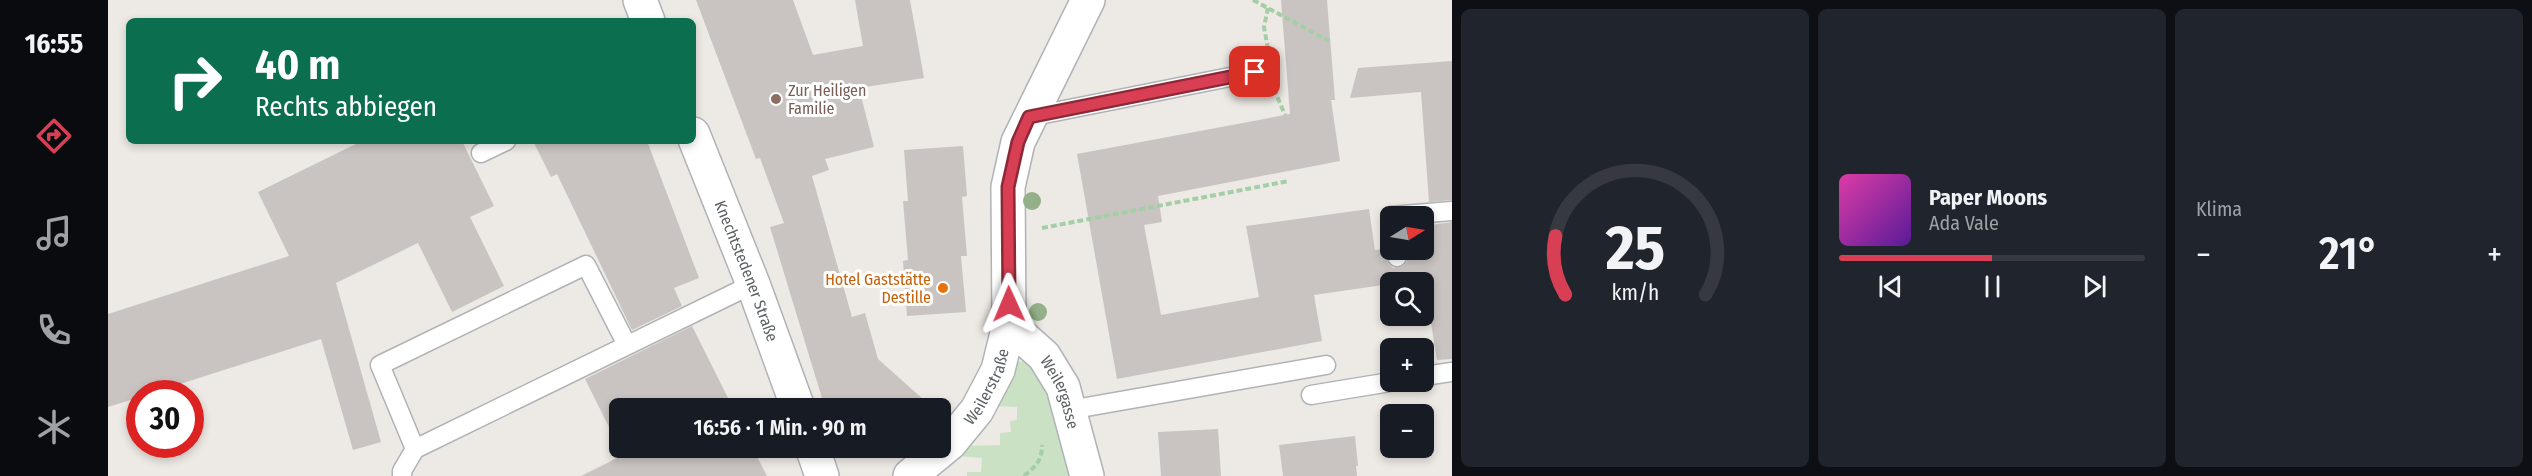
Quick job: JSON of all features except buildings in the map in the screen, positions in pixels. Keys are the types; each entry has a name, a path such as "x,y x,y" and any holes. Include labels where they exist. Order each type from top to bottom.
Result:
{"street":[{"path":"640,0 647,18"},
{"name":"Weilerstraße","path":"910,476 950,443 977,410 998,370 1009,325 1008,187 1018,142 1088,0"},
{"name":"Knechtstedener Straße","path":"696,142 753,284 794,398"},
{"name":"Weilergasse","path":"1009,325 1044,356 1063,387 1087,476"},
{"path":"816,458 822,476"}],"lane":[{"path":"1029,117 1255,72"},
{"path":"482,153 500,144"},
{"path":"1434,212 1452,211"},
{"path":"415,449 380,364 586,265 627,345"},
{"path":"402,476 402,471 415,449 753,284"},
{"path":"1069,410 1326,365"},
{"path":"1434,375 1452,372"},
{"path":"1311,395 1380,384"}],"path":[{"path":"1253,0 1329,41"},
{"path":"1266,38 1264,27 1268,8"},
{"path":"1008,232 1050,228 1289,181"}],"green space":[{"path":"1025,361 1039,371 1072,476 967,476 967,472 981,472 982,458 957,456 966,446 1000,445 1000,433 1011,432 1010,421 1017,420 1017,407 993,406 1016,362"}],"place":[{"name":"Zur Heiligen Familie","path":"776,99"},
{"name":"Hotel Gaststätte Destille","path":"943,288"}],"route":[{"path":"1009,304 1008,187 1018,142 1029,117 1255,72"}]}
